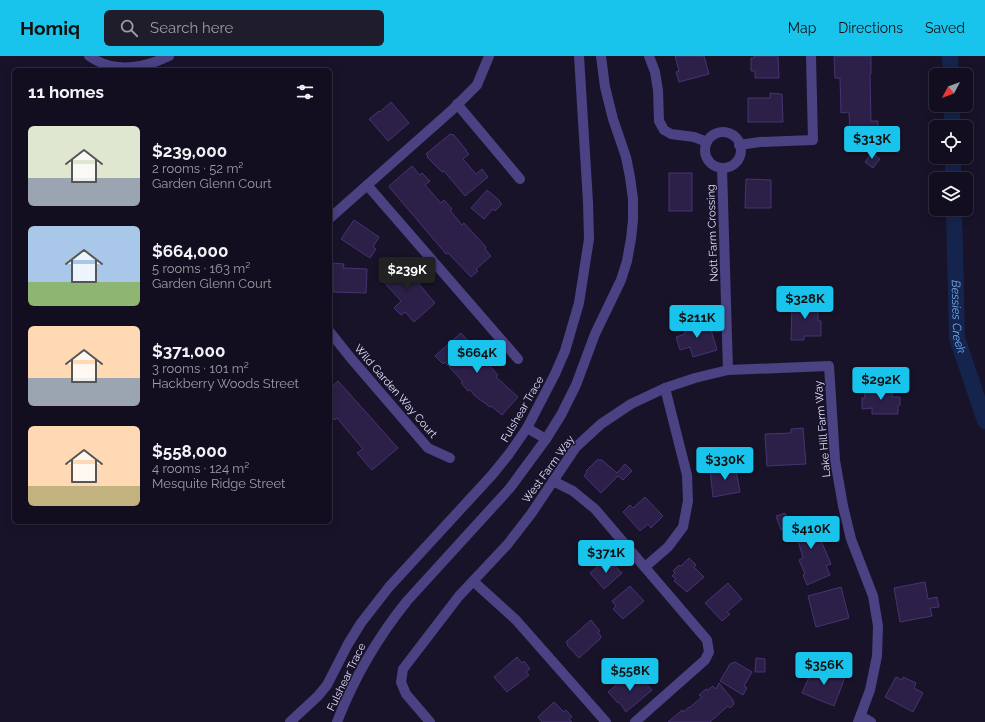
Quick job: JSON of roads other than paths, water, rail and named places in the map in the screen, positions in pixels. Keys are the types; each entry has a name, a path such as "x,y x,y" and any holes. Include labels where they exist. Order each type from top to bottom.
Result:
{"street":[{"path":"89,56 94,60 109,66 126,68 140,67 169,56"},
{"path":"332,216 454,107 477,84 489,56"},
{"name":"Fulshear Trace","path":"290,722 318,696 327,685 352,639 381,596 492,475 509,454 527,428 555,374 565,351 579,303 585,273 589,239 580,56"},
{"name":"Fulshear Trace","path":"337,722 360,672 392,619 510,488 546,439 561,415 576,385 594,334 621,280 627,261 633,220 630,177 626,157 613,119 605,87 602,56"},
{"path":"649,56 655,72 658,90 659,121 664,130 671,134 694,137 707,142"},
{"path":"739,145 760,142 813,140 811,56"},
{"path":"454,107 520,179"},
{"path":"722,132 736,138 739,145 740,153 736,162 731,166 722,168 713,165 709,162 706,156 705,148 707,142 711,137 722,132"},
{"name":"Nott Farm Crossing","path":"722,168 728,370"},
{"path":"367,185 518,359"},
{"name":"Wild Garden Way Court","path":"332,335 428,448 450,458"},
{"name":"West Farm Way","path":"430,722 406,694 401,682 403,669 460,596 507,544 531,514 576,446 601,424 631,404 665,388 695,378 728,370 829,366"},
{"name":"Lake Hill Farm Way","path":"829,366 835,460 840,490 851,539 873,596 878,626 877,656 870,690 859,719"},
{"path":"645,567 668,547 683,526 688,501 687,475 665,388"},
{"path":"527,428 546,439"},
{"path":"553,481 573,491 595,509 707,640 709,652 705,660 635,722"},
{"path":"473,581 516,620 606,722"},
{"path":"859,719 871,722"}],"waterway":[{"name":"Bessies Creek","path":"950,56 951,68"},
{"name":"Bessies Creek","path":"952,112 952,120"},
{"name":"Bessies Creek","path":"953,164 953,172"},
{"name":"Bessies Creek","path":"954,216 957,338 985,421"}]}
